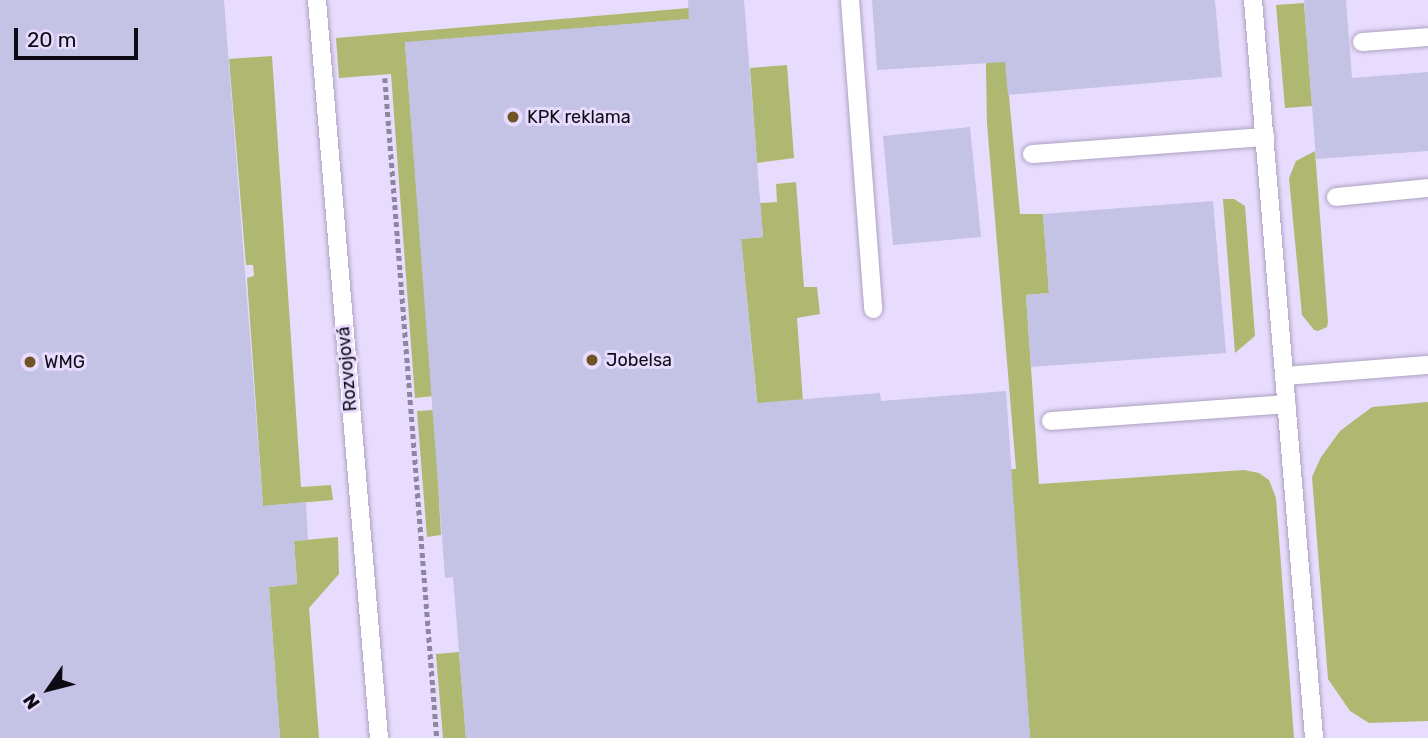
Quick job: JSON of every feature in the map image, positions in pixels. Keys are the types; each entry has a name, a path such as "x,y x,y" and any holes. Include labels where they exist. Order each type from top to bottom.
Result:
{"lane":[{"name":"Rozvojová","path":"317,0 379,738"},
{"path":"850,0 873,309"},
{"path":"1253,0 1314,738"},
{"path":"1362,42 1428,37"},
{"path":"1032,154 1265,137"},
{"path":"1336,197 1428,188"},
{"path":"1284,376 1428,365"},
{"path":"1051,421 1286,404"}],"path":[{"path":"385,78 437,738"}],"green space":[{"path":"1000,0 1020,214 1043,214 1049,293 1026,295 1039,484 1244,470 1259,473 1269,480 1276,498 1294,738 1030,738 1010,482 767,501 741,239 763,237 760,203 777,202 776,184 796,182 804,287 817,287 820,314 797,318 809,485 1016,469 987,124 985,16"},
{"path":"1304,3 1312,106 1285,108 1276,5"},
{"path":"689,8 690,19 405,43 433,396 415,398 391,74 339,78 336,38"},
{"path":"272,56 301,487 331,485 333,500 263,506 247,278 254,276 253,265 246,265 229,59"},
{"path":"787,65 794,158 757,163 750,68"},
{"path":"1315,151 1328,322 1327,327 1318,331 1314,330 1302,315 1289,178 1296,161"},
{"path":"1223,199 1234,199 1245,206 1255,336 1235,353"},
{"path":"1428,402 1428,721 1369,723 1350,711 1328,679 1312,477 1321,457 1340,431 1372,407"},
{"path":"434,410 441,535 427,537 417,411"},
{"path":"338,537 339,574 309,608 319,738 280,738 269,587 297,584 294,541"},
{"path":"459,652 466,738 443,738 436,654"}],"building":[{"path":"0,0 224,0 263,506 306,502 308,540 294,541 297,584 269,587 280,738 0,738"},
{"name":"Jobelsa","path":"688,0 744,0 763,237 741,239 757,403 880,393 881,401 1006,391 1030,738 466,738 453,577 445,578 405,42 689,19"},
{"path":"872,0 1215,0 1222,77 1008,95 1005,62 877,70"},
{"path":"1304,0 1346,0 1352,78 1428,72 1428,151 1316,159"},
{"path":"970,127 981,237 893,245 883,136"},
{"path":"1213,201 1226,353 1031,367 1026,295 1049,293 1043,214"}],"place":[{"name":"KPK reklama","path":"513,117"},
{"name":"Jobelsa","path":"592,360"},
{"name":"WMG","path":"30,362"}]}
